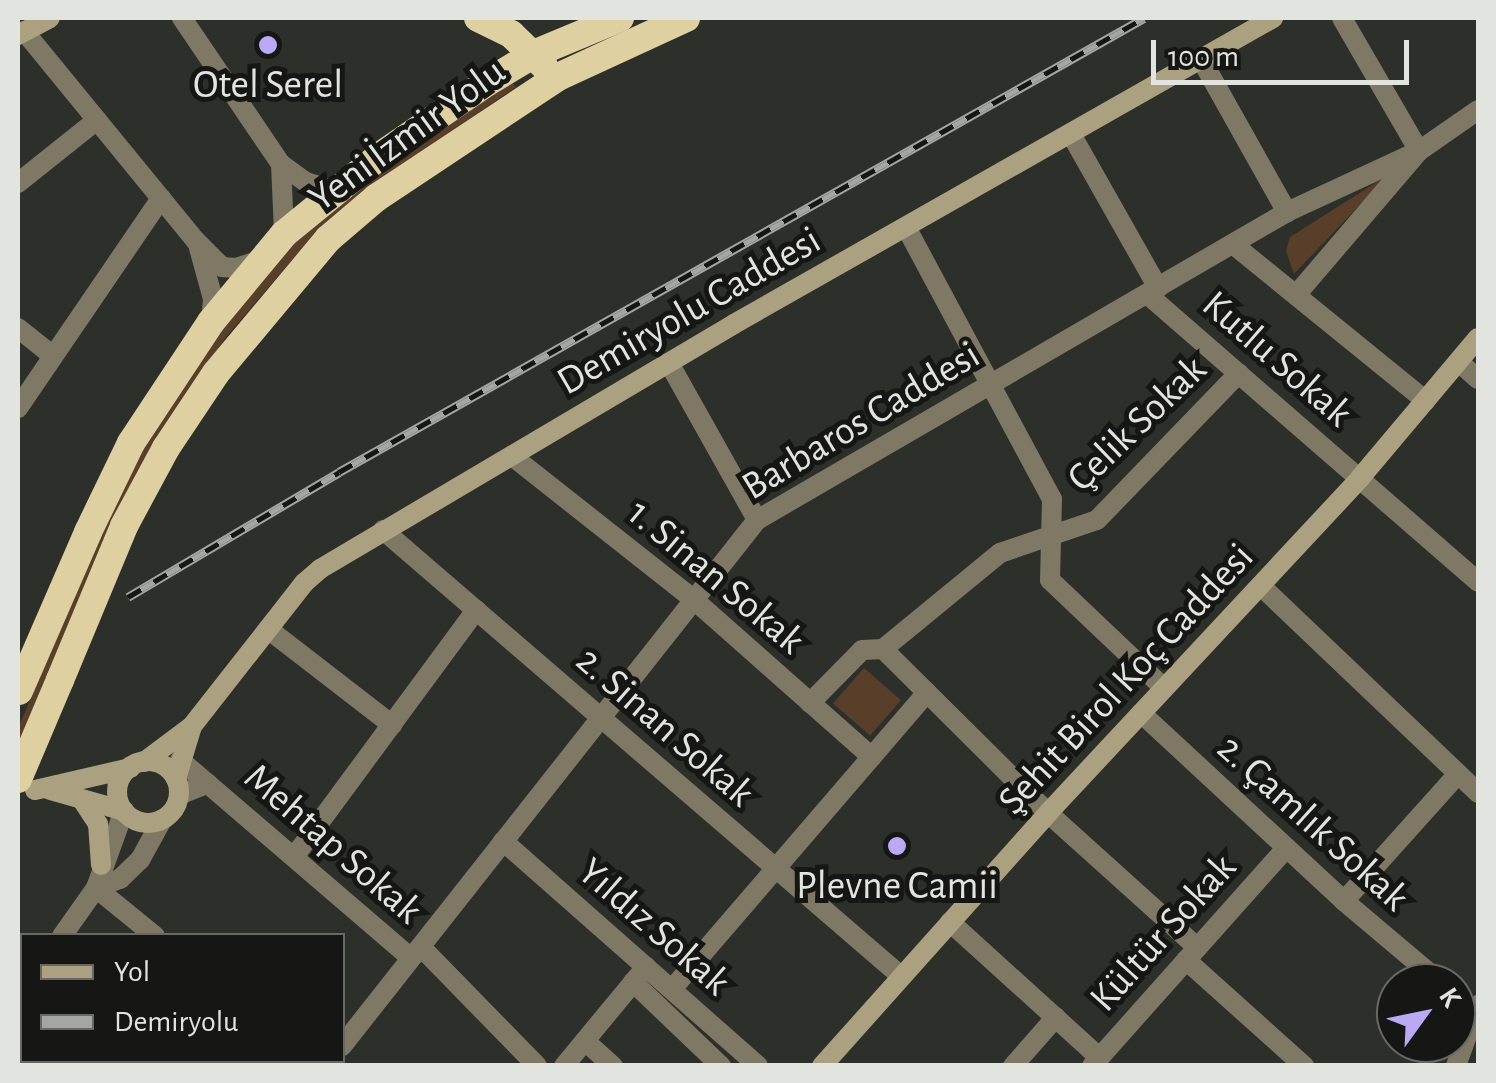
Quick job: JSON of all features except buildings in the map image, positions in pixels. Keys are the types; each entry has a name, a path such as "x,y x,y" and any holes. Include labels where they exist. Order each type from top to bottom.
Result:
{"highway":[{"path":"463,18 511,56 536,54"},
{"path":"478,18 536,54 553,80"},
{"name":"Yeni İzmir Yolu","path":"18,692 131,443 210,322 284,234 396,144 536,54 620,18"},
{"name":"Yeni İzmir Yolu","path":"34,786 60,680 124,526 166,448 216,373 328,239 376,198 553,80 686,18"}],"main road":[{"path":"21,33 50,18"},
{"name":"Demiryolu Caddesi","path":"192,726 320,569 668,363 1273,18"},
{"name":"Şehit Birol Koç Caddesi","path":"822,1066 1048,813 1360,478 1478,338"},
{"path":"124,811 118,793 137,765 192,726"},
{"path":"34,786 124,811 141,822 162,820 171,814 192,726"},
{"path":"34,786 137,765 166,767 178,778"},
{"path":"83,801 98,824 101,866"}],"street":[{"path":"182,18 281,164 306,182 335,190"},
{"path":"1296,295 1419,151 1342,18"},
{"path":"21,33 222,267 236,268 262,260"},
{"path":"1201,59 1287,212"},
{"name":"Barbaros Caddesi","path":"345,1042 757,520 1287,212 1419,151 1478,110"},
{"path":"18,183 97,120"},
{"name":"Kutlu Sokak","path":"1071,134 1152,291 1239,373 1478,582"},
{"path":"281,164 284,234"},
{"path":"18,408 161,198"},
{"path":"906,227 1052,499 1050,580 1164,688"},
{"path":"196,241 208,270 210,322"},
{"path":"1234,244 1426,401"},
{"path":"18,328 53,356"},
{"path":"1459,362 1478,379"},
{"path":"668,363 757,520"},
{"name":"Çelik Sokak","path":"810,703 862,650 883,648 1000,553 1098,520 1239,373"},
{"name":"1. Sinan Sokak","path":"512,456 692,598 872,757"},
{"name":"2. Sinan Sokak","path":"383,530 901,976"},
{"path":"1260,586 1478,793"},
{"path":"294,857 476,610"},
{"path":"268,629 392,724"},
{"path":"883,648 1304,1066"},
{"path":"672,989 926,693"},
{"name":"2. Çamlık Sokak","path":"1141,714 1344,901 1417,963"},
{"path":"1344,901 1458,774"},
{"name":"Mehtap Sokak","path":"178,778 208,783"},
{"name":"Mehtap Sokak","path":"178,778 208,783 294,857 416,952 537,1066"},
{"path":"64,933 96,888 124,811"},
{"path":"96,888 120,879 140,860 162,820"},
{"name":"Yıldız Sokak","path":"504,841 640,974 720,1066"},
{"name":"Kültür Sokak","path":"1095,1061 1286,848"},
{"path":"96,888 151,933"},
{"path":"950,922 1056,1017 1095,1061"},
{"path":"564,1066 640,974"},
{"name":"Yıldız Sokak","path":"640,974 672,989 758,1066"},
{"path":"1456,1066 1477,1010"},
{"path":"1013,1066 1056,1017"},
{"path":"584,1041 613,1066"}],"shaded area":[{"path":"512,82 516,87 360,194 295,256 226,337 145,461 18,750 18,728 136,457 218,331 294,244 346,194"},
{"path":"1388,175 1294,274 1286,251 1290,237"},
{"path":"864,668 901,700 870,736 833,703"}],"railway":[{"path":"128,597 339,472 1144,18"}],"place":[{"name":"Otel Serel","path":"268,45"},
{"name":"Plevne Camii","path":"897,846"}]}
